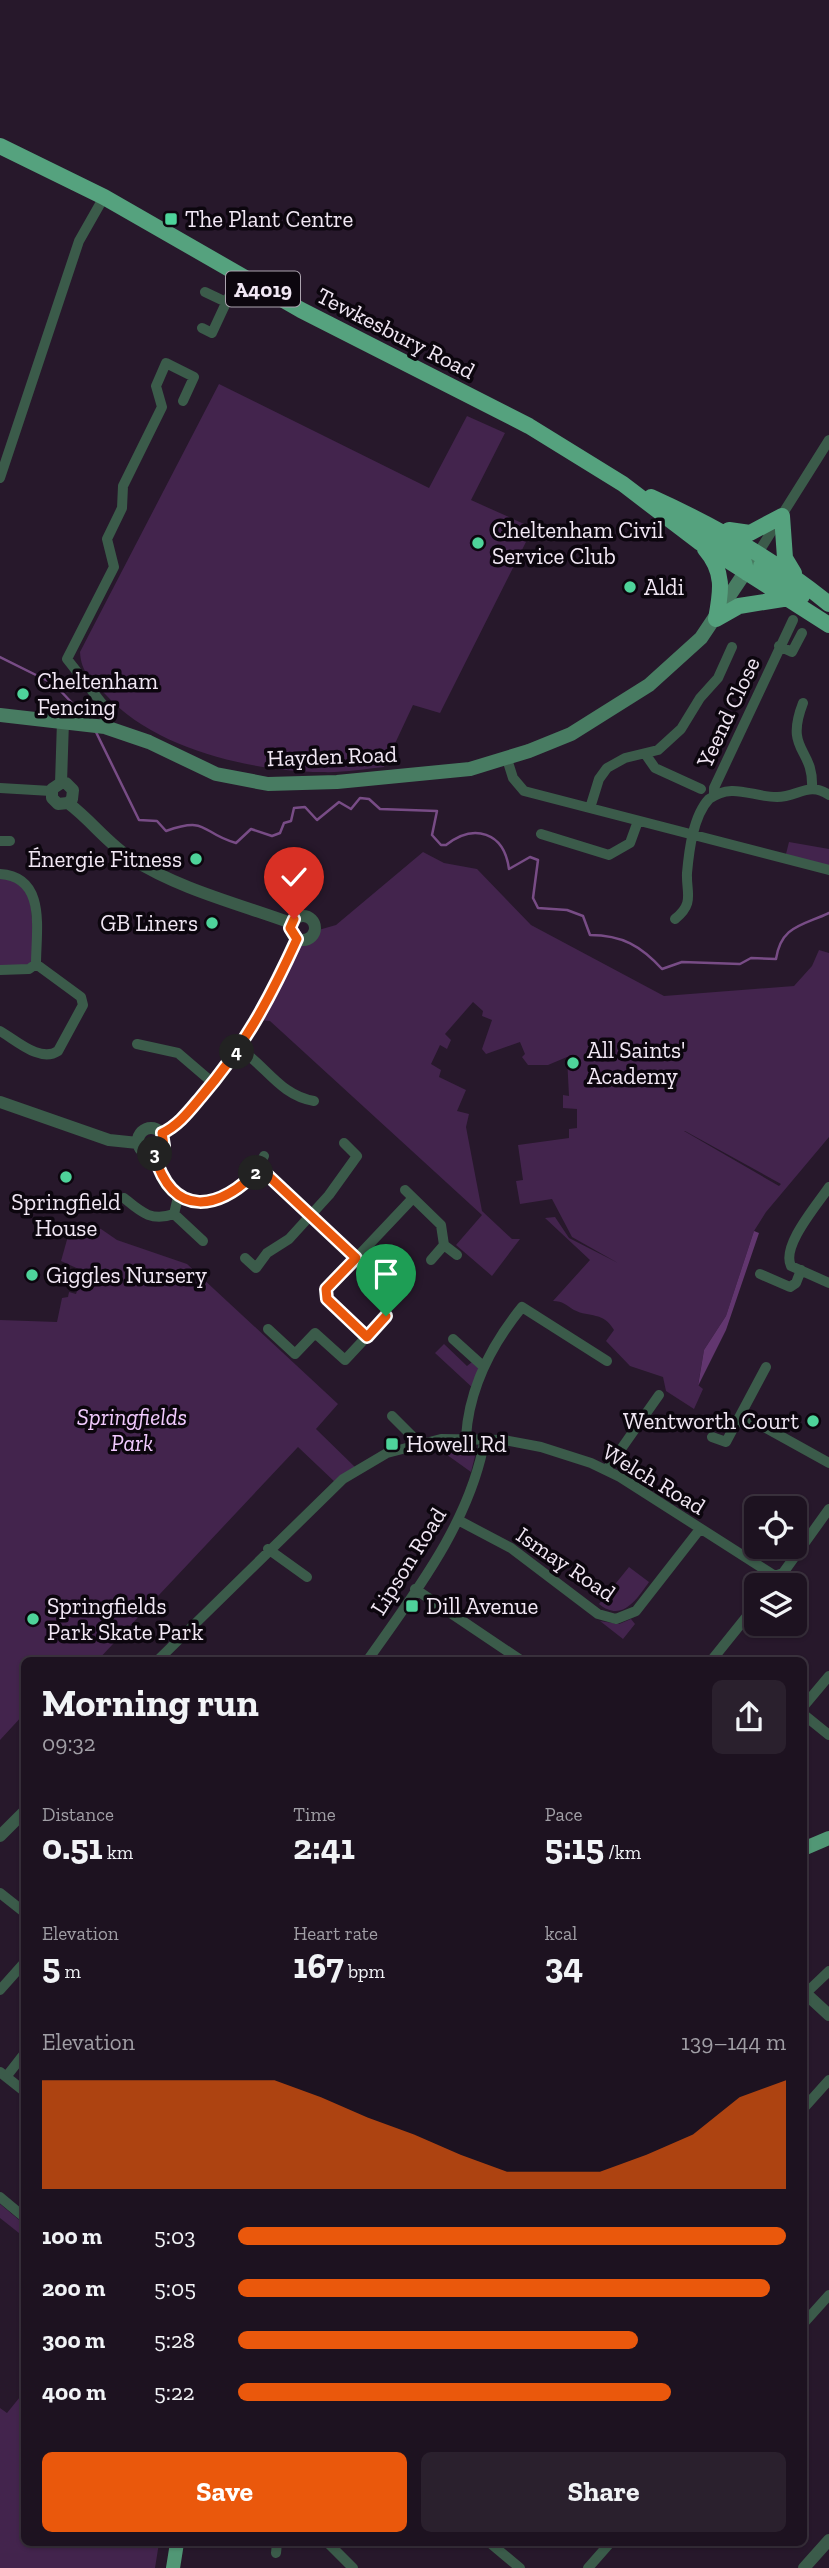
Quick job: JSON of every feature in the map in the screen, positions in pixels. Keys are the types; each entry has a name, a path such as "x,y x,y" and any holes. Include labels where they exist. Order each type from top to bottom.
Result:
{"highway":[{"name":"Tewkesbury Road","path":"0,146 104,197 301,310 530,426 623,484 699,542 829,625"},
{"name":"Tewkesbury Road","path":"623,484 719,528 796,577 829,604"},
{"path":"670,505 676,514 743,556 747,573"},
{"path":"719,528 750,533 782,516 785,558 796,577"},
{"path":"699,542 714,559 720,575 722,588 716,619"},
{"path":"758,553 762,568 829,615"},
{"path":"716,619 738,606 789,598"}],"main road":[{"name":"Hayden Road","path":"0,715 97,726 149,743 216,774 268,783 337,782 438,773 507,759 571,734 626,702 684,654 716,619 758,553"},
{"path":"807,1847 829,1838"},
{"path":"173,2568 177,2546"}],"street":[{"path":"0,478 79,241 104,197"},
{"path":"202,328 212,332 239,275"},
{"path":"205,292 226,302"},
{"path":"97,726 104,706 67,659 114,567 107,539 122,508 123,486 162,407 156,386 166,363 194,377 183,401"},
{"path":"758,553 829,440"},
{"name":"Yeend Close","path":"675,919 685,908 690,895 687,876 699,814 714,795 714,788 793,620"},
{"name":"Yeend Close","path":"779,646 792,652 802,633"},
{"path":"590,808 599,779 607,768 625,758 646,755 663,746 681,729 700,698 719,678 732,648"},
{"path":"803,703 794,732 812,773 811,788"},
{"path":"56,787 63,721"},
{"path":"646,755 655,768 701,789"},
{"path":"507,759 513,778 524,791 829,870"},
{"path":"0,788 56,787 73,790 72,799 68,803 87,817 118,849 143,866 291,923"},
{"path":"714,795 733,789 783,797 811,788 829,795"},
{"path":"541,834 610,855 629,843 638,821"},
{"path":"0,874 21,879 33,892 36,904 36,964"},
{"path":"303,915 315,923 312,937 297,939 292,935 291,923 303,915"},
{"path":"138,1143 141,1133 149,1129 162,1133 171,1129 240,1049 264,1011 297,939"},
{"path":"0,970 29,969 36,964"},
{"path":"0,1031 42,1055 51,1055 58,1051 83,1007 80,997 36,964"},
{"path":"136,1044 178,1053 213,1083"},
{"path":"240,1049 265,1067 284,1089 298,1097 314,1101"},
{"path":"0,1102 109,1140 138,1143"},
{"path":"138,1143 144,1152 154,1154 164,1146 162,1133"},
{"path":"245,1258 256,1268 267,1253 289,1239 329,1195 361,1155 344,1143"},
{"path":"154,1154 163,1181 178,1197 201,1201 224,1196 237,1189 260,1168 264,1156"},
{"path":"260,1168 356,1258"},
{"path":"829,1187 789,1249 789,1262 829,1283"},
{"path":"405,1190 441,1225 444,1245 457,1255"},
{"path":"174,1214 178,1197"},
{"path":"124,1198 147,1216 165,1217 174,1214"},
{"path":"367,1337 325,1295 326,1289 413,1198"},
{"path":"174,1214 203,1241"},
{"path":"431,1260 444,1245"},
{"path":"760,1274 790,1287 796,1283 801,1270"},
{"path":"466,1437 470,1406 484,1367 500,1336 522,1307 607,1361"},
{"path":"268,1329 295,1354 315,1333 345,1360 386,1316"},
{"path":"453,1339 484,1367"},
{"path":"712,1437 726,1442 766,1367"},
{"path":"607,1469 659,1395"},
{"path":"741,1414 829,1463"},
{"path":"392,1416 419,1443"},
{"name":"Welch Road","path":"161,1657 268,1549 357,1469 387,1453 419,1443 466,1437 485,1438 541,1447 607,1469 762,1573"},
{"name":"Lipson Road","path":"371,1657 458,1520 474,1481 485,1438"},
{"path":"783,1573 829,1509"},
{"name":"Ismay Road","path":"458,1520 511,1548 598,1614 616,1619 636,1611 700,1529"},
{"path":"268,1549 307,1577"},
{"path":"415,1589 516,1657"},
{"path":"714,1657 744,1620"},
{"path":"807,1702 829,1675"},
{"path":"807,1717 829,1735"},
{"path":"0,1836 21,1815"},
{"path":"0,1893 21,1910"},
{"path":"0,1990 21,1966"},
{"path":"807,1990 829,1971"},
{"path":"807,1994 829,2015"},
{"path":"21,2057 3,2074 21,2089"},
{"path":"807,2105 829,2080"},
{"path":"0,2197 21,2214"},
{"path":"807,2320 829,2295"},
{"path":"804,2568 829,2540"},
{"path":"331,2546 349,2567"},
{"path":"494,2546 520,2568"},
{"path":"588,2568 607,2546"}],"green space":[{"path":"219,384 429,488 467,416 505,433 471,500 533,528 440,713 413,705 384,767 337,772 293,771 205,753 150,730 126,714 85,671 80,652"},
{"path":"789,842 829,849 829,870 785,858"},
{"name":"All Saints' Academy","path":"423,852 444,863 477,869 531,925 664,996 794,986 812,966 819,950 829,953 829,1137 766,1212 754,1231 726,1316 704,1350 698,1385 703,1389 694,1409 666,1391 663,1377 630,1366 606,1341 614,1330 605,1320 553,1301 590,1260 545,1218 555,1217 569,1238 618,1263 572,1237 552,1199 520,1204 516,1181 523,1180 518,1145 569,1138 569,1129 577,1128 577,1109 563,1108 563,1095 569,1096 567,1057 548,1065 528,1065 522,1057 525,1054 520,1042 486,1054 482,1049 492,1020 482,1016 483,1011 473,1002 445,1034 451,1040 447,1049 440,1045 431,1064 441,1070 439,1077 466,1090 457,1111 469,1114 466,1127 482,1211 512,1239 520,1239 492,1276 456,1245 482,1215 270,1021 259,1020 302,940 312,937 315,931 336,925","holes":["684,1131 781,1184 779,1186"]},
{"path":"0,874 29,887 36,964 0,970"},
{"name":"Springfields Park","path":"72,1222 101,1229 117,1240 187,1264 338,1404 316,1429 357,1469 337,1484 298,1447 101,1657 21,1657 21,1717 0,1740 0,1320 57,1322 62,1298 68,1297 69,1292 76,1294 83,1271 61,1261"},
{"path":"444,1344 467,1366 472,1362 482,1371 475,1390 435,1353"},
{"path":"470,1445 476,1452 471,1472 436,1447"},
{"path":"629,1567 649,1582 639,1595 622,1610 607,1609 599,1604"},
{"path":"631,1619 635,1624 623,1639 600,1621 619,1624"},
{"path":"0,2204 21,2222 21,2235 0,2218"},
{"path":"21,2396 21,2546 159,2546 155,2568 0,2568 0,2408 7,2413"}],"shaded area":[{"path":"754,1231 759,1233 726,1330 698,1386 704,1350 726,1316"}],"waterway":[{"path":"0,657 54,684 73,704 88,711 92,721"},
{"path":"95,730 139,820 157,821 166,831 190,825 198,826 236,843 251,829 272,836 280,833 284,823 291,821 294,808 305,807 317,820 339,802 351,809 360,798 369,799 380,809 437,811 432,835 441,845 467,834 477,833 494,839 506,856 509,869 530,857 538,860 533,898 538,908 567,910 583,916 590,935 612,937 630,943 662,969 682,962 740,964 751,958 776,959 782,940 788,933 829,913"}],"place":[{"name":"The Plant Centre","path":"171,219"},
{"name":"Cheltenham Civil Service Club","path":"478,543"},
{"name":"Aldi","path":"630,587"},
{"name":"Cheltenham Fencing","path":"23,694"},
{"name":"Énergie Fitness","path":"196,859"},
{"name":"GB Liners","path":"212,923"},
{"name":"All Saints' Academy","path":"573,1063"},
{"name":"Springfield House","path":"66,1177"},
{"name":"Giggles Nursery","path":"32,1275"},
{"name":"Wentworth Court","path":"813,1421"},
{"name":"Howell Rd","path":"392,1444"},
{"name":"Dill Avenue","path":"412,1606"},
{"name":"Springfields Park Skate Park","path":"33,1619"}],"route":[{"path":"294,919 290,928 297,939 259,1020 240,1049 193,1107 171,1129 162,1133 164,1146 154,1154 167,1187 178,1197 201,1201 231,1193 260,1168 356,1258 326,1289 327,1299 367,1337 386,1316"}]}
